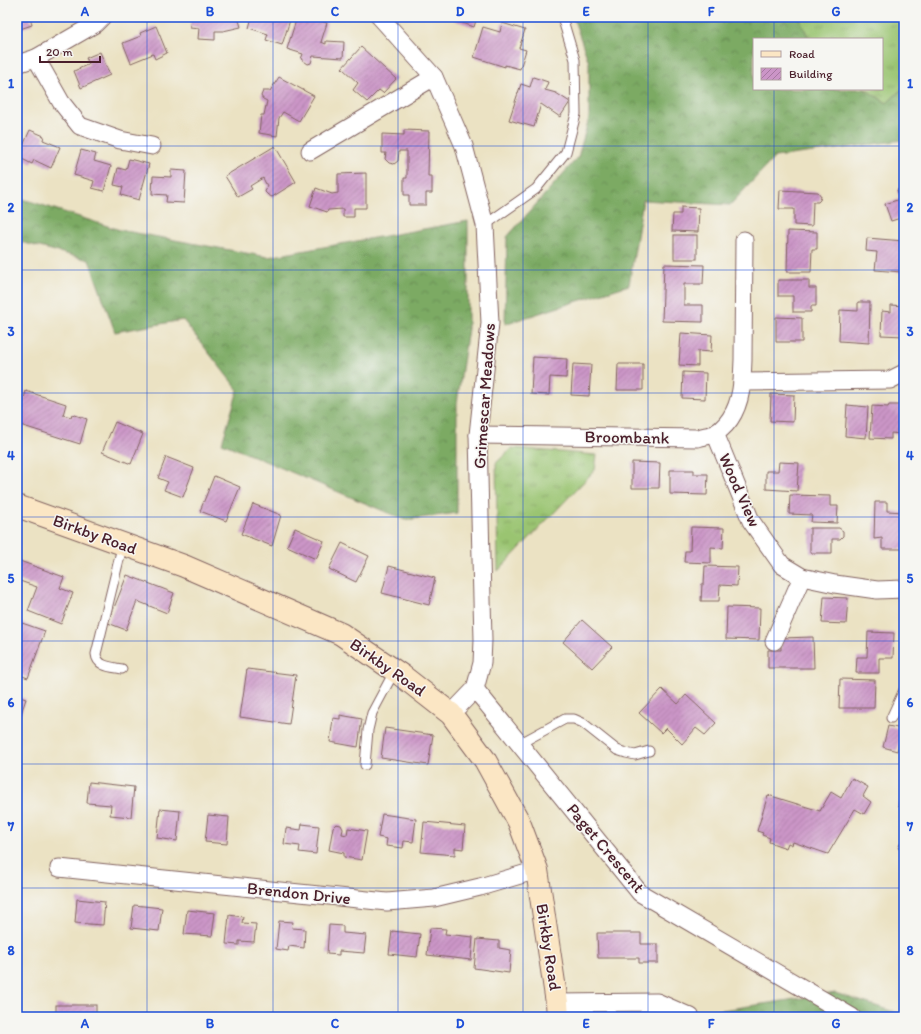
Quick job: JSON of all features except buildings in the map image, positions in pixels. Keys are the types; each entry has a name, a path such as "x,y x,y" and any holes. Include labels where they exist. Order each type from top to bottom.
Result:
{"street":[{"path":"17,64 36,58 95,24 102,17"},
{"name":"Grimescar Meadows","path":"380,17 434,77 464,146 485,224 490,323 478,435 483,640 482,663 475,689 452,714"},
{"path":"36,58 61,102 80,126 120,140 152,146"},
{"path":"310,151 434,77"},
{"name":"Broombank","path":"478,435 698,438 715,433 730,420 740,399 744,360 744,240"},
{"path":"742,382 890,380 904,373"},
{"name":"Wood View","path":"715,433 751,521 782,565 802,577 835,584 877,590 904,589"},
{"name":"Birkby Road","path":"17,506 184,566 341,634 395,670 452,714 485,760 515,815 537,870 557,1010"},
{"path":"774,641 802,577"},
{"name":"Paget Crescent","path":"475,689 640,893 852,1017"},
{"name":"Brendon Drive","path":"58,868 387,902 434,898 480,887 537,870"},
{"path":"557,1010 657,1002 691,1017"}],"lane":[{"path":"485,224 536,189 566,152 576,114 575,60 562,17"},
{"path":"122,669 106,666 100,663 96,659 96,654 123,543"},
{"path":"364,765 368,730 372,713 395,670"},
{"path":"891,718 904,690"},
{"path":"519,744 565,719 574,719 583,723 617,750 635,755 649,751"}],"green space":[{"path":"573,17 799,17 809,38 753,38 753,90 866,90 887,103 904,87 904,140 775,157 730,205 643,200 629,285 505,324 507,237 578,157 589,118 589,63"},
{"path":"799,17 904,17 904,87 887,103 866,90 883,90 883,38 809,38"},
{"path":"17,197 120,230 268,257 468,221 468,329 457,403 457,513 405,520 222,443 238,390 183,320 115,332 89,260 17,241"},
{"path":"512,448 597,455 595,470 498,571 496,463"},
{"path":"835,993 904,1015 904,1017 716,1017 716,1011"}]}
